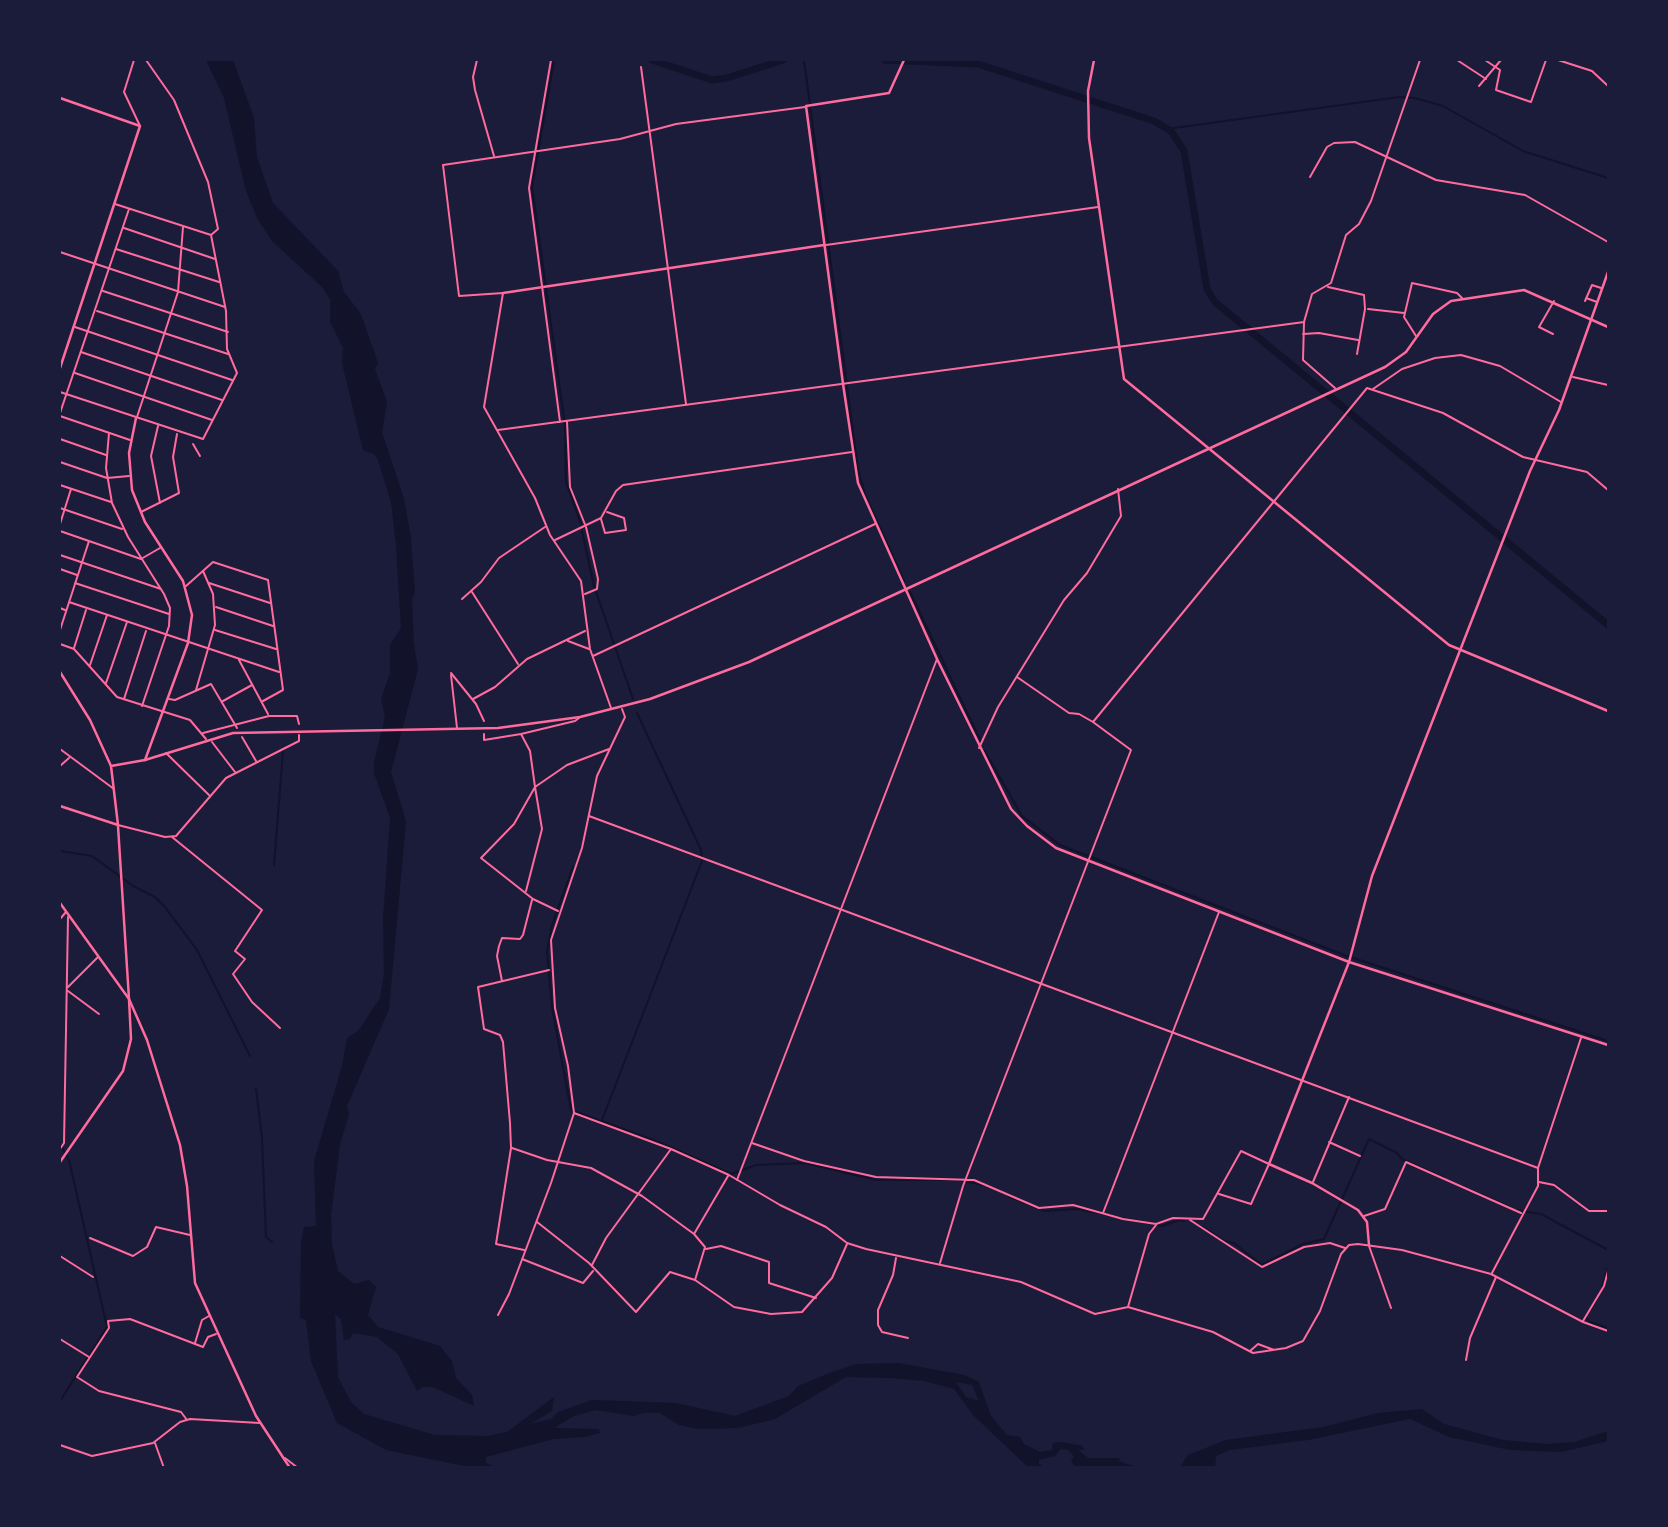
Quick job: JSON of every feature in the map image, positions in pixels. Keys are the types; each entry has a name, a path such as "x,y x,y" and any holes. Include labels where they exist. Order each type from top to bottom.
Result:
{"street":[{"path":"60,368 140,126 124,92 134,60"},
{"path":"146,60 174,100 208,181 218,229 211,235"},
{"path":"477,60 473,77 475,89 495,157"},
{"path":"551,60 529,188 560,422"},
{"path":"904,60 892,90 885,95 676,124 649,132 536,152 443,165 459,296 542,288 1099,207"},
{"path":"1094,60 1087,111 1117,346 1121,372 1129,385 1439,638 1460,651 1608,710"},
{"path":"1334,388 1305,363 1304,322 1312,294 1327,287 1334,275 1346,234 1359,224 1387,155 1420,60"},
{"path":"1457,60 1486,79"},
{"path":"1485,60 1500,71 1496,90 1531,102 1546,60"},
{"path":"1479,86 1501,60"},
{"path":"1558,60 1592,71 1608,86"},
{"path":"641,67 686,405"},
{"path":"60,98 140,126"},
{"path":"806,106 858,483 979,748 1004,797 1027,826 1056,848 1349,962 1607,1045 1608,1038"},
{"path":"1310,177 1334,142 1354,142 1436,180 1525,195 1608,242"},
{"path":"114,203 211,235"},
{"path":"129,208 60,415 130,440"},
{"path":"145,760 188,643 192,615 186,586 140,512 129,476 130,440 178,292 183,226"},
{"path":"123,228 215,259"},
{"path":"60,392 203,439 237,371 229,354 229,332 211,235"},
{"path":"116,249 220,283"},
{"path":"60,252 225,307"},
{"path":"1219,1194 1251,1205 1269,1164 1349,962 1372,876 1535,460 1562,403 1608,272"},
{"path":"1418,337 1405,320 1412,283 1457,293 1462,298"},
{"path":"1598,302 1586,299 1592,285 1603,289"},
{"path":"1327,287 1364,295 1365,309 1357,354"},
{"path":"111,766 145,760 206,739 242,732 457,729 535,724 622,707 719,675 1334,388 1392,364 1418,337 1433,314 1462,298 1520,289 1554,301 1608,327"},
{"path":"102,290 229,332"},
{"path":"503,293 484,407 535,498 546,527 581,580 590,649 612,709"},
{"path":"1553,334 1539,327 1554,301"},
{"path":"1365,309 1405,313"},
{"path":"95,310 229,354"},
{"path":"497,430 1304,322"},
{"path":"73,326 233,380"},
{"path":"1303,334 1319,333 1359,341"},
{"path":"81,352 223,400"},
{"path":"1373,390 1402,369 1435,358 1461,355 1481,358 1500,366 1562,403"},
{"path":"74,373 213,420"},
{"path":"1572,377 1608,385"},
{"path":"1093,722 1366,389 1450,417 1499,446 1535,460 1587,472 1608,490"},
{"path":"567,421 570,487 586,527 598,586 584,595"},
{"path":"158,425 151,456 160,504"},
{"path":"140,512 179,493 173,457 178,432"},
{"path":"109,433 107,478 112,503 123,529 162,590 170,615 142,706"},
{"path":"60,439 107,455"},
{"path":"193,444 200,456"},
{"path":"554,540 601,518 616,491 623,485 853,452"},
{"path":"60,462 107,478 129,476"},
{"path":"60,485 112,503"},
{"path":"60,524 71,489"},
{"path":"979,748 998,707 1064,600 1087,573 1121,516 1118,489"},
{"path":"60,508 123,529"},
{"path":"601,518 605,533 626,530 624,518 606,512"},
{"path":"592,656 875,524"},
{"path":"462,599 472,592 499,558 546,527"},
{"path":"60,531 141,559"},
{"path":"60,629 89,541"},
{"path":"141,559 161,547"},
{"path":"60,555 162,590"},
{"path":"186,586 213,562 268,580 283,690 263,701"},
{"path":"60,569 78,575"},
{"path":"196,690 215,630 215,607 203,570"},
{"path":"75,583 170,615"},
{"path":"209,583 271,603"},
{"path":"472,592 519,665"},
{"path":"69,602 281,672"},
{"path":"215,607 274,627"},
{"path":"60,608 66,610"},
{"path":"74,649 87,608"},
{"path":"90,666 107,615"},
{"path":"105,684 127,622"},
{"path":"124,700 147,629"},
{"path":"215,630 277,649"},
{"path":"473,699 495,687 519,665 586,631"},
{"path":"566,641 579,643 590,649"},
{"path":"60,644 74,649 117,697 190,720 206,739"},
{"path":"239,659 269,716"},
{"path":"737,1181 937,659"},
{"path":"60,671 90,720 111,766 118,825 131,1039 126,1064 60,1162"},
{"path":"457,729 451,673 473,699 484,721"},
{"path":"939,1265 965,1180 1131,750 1093,722 1079,714 1069,713 1017,677"},
{"path":"169,698 175,699 211,684 237,728"},
{"path":"222,701 253,685"},
{"path":"498,1315 509,1294 574,1113 549,970 551,940 582,848 597,775 625,717 622,707"},
{"path":"203,733 269,716 297,716 299,724"},
{"path":"484,734 484,740 521,734 575,722 580,717"},
{"path":"521,734 530,751 542,829 525,892"},
{"path":"172,837 178,834 210,796 235,773 299,741 299,735"},
{"path":"242,737 257,762"},
{"path":"212,742 235,773"},
{"path":"60,748 69,758 115,789"},
{"path":"559,911 533,899 481,858 525,810 535,787 567,765 610,749"},
{"path":"166,753 210,796"},
{"path":"60,766 69,758"},
{"path":"60,806 118,825 172,837 262,910 235,951 245,959 233,974 252,1002 280,1028"},
{"path":"589,816 1538,1168"},
{"path":"502,981 497,956 499,946 502,939 520,939 523,935 533,899"},
{"path":"60,903 129,999 147,1040 180,1145 188,1194 195,1283 260,1423 290,1468"},
{"path":"1103,1213 1219,911"},
{"path":"66,1153 60,1149 64,1143 67,914"},
{"path":"60,919 67,914"},
{"path":"67,989 98,957"},
{"path":"525,1250 496,1244 511,1148 503,1042 500,1035 484,1029 478,987 549,970"},
{"path":"67,989 99,1014"},
{"path":"1491,1274 1538,1182 1538,1168 1581,1037"},
{"path":"1312,1184 1349,1096"},
{"path":"574,1113 671,1149 729,1175 826,1227 847,1243 896,1257 1021,1282 1095,1314 1128,1307 1206,1329 1250,1352 1274,1350 1300,1343 1309,1333 1332,1274 1346,1248 1354,1244 1402,1250 1497,1276 1583,1322 1608,1331"},
{"path":"1329,1142 1360,1156"},
{"path":"752,1143 804,1161 876,1177 965,1180 989,1184 1039,1208 1073,1205 1156,1224 1173,1218 1203,1219 1241,1151 1312,1184 1364,1216 1369,1245 1391,1308"},
{"path":"511,1148 557,1163 591,1168 639,1195 694,1234 705,1249"},
{"path":"591,1266 606,1238 671,1149"},
{"path":"1364,1216 1385,1209 1406,1162 1522,1213"},
{"path":"694,1234 729,1175"},
{"path":"1538,1182 1554,1185 1589,1211 1608,1210"},
{"path":"1189,1220 1262,1268 1304,1247 1330,1243 1346,1248"},
{"path":"536,1221 591,1266 636,1312 670,1272 695,1280 728,1304 771,1314 802,1312 832,1278 847,1243"},
{"path":"1128,1307 1149,1234 1156,1224"},
{"path":"90,1238 133,1256 147,1247 156,1227 190,1235"},
{"path":"705,1249 721,1245 769,1262 769,1283 816,1298"},
{"path":"695,1280 705,1249"},
{"path":"60,1256 93,1277"},
{"path":"896,1257 893,1275 878,1310 877,1325 882,1332 908,1339"},
{"path":"521,1259 583,1283 594,1270"},
{"path":"1583,1322 1586,1312 1604,1286 1608,1271"},
{"path":"1466,1360 1470,1338 1497,1276"},
{"path":"195,1344 202,1320 209,1316"},
{"path":"187,1420 181,1412 87,1385 77,1377 109,1328 108,1321 131,1319 203,1347 208,1337 217,1333"},
{"path":"60,1339 90,1358"},
{"path":"1250,1352 1258,1344 1274,1350"},
{"path":"60,1445 92,1456 155,1442 187,1420 260,1423"},
{"path":"155,1442 164,1468"},
{"path":"282,1455 298,1468"}],"shaded area":[{"path":"206,60 233,60 254,118 257,157 273,203 338,271 344,292 361,314 378,363 375,369 387,402 382,432 404,499 411,538 415,592 412,600 414,644 418,669 391,772 406,821 389,1009 347,1106 349,1115 340,1144 331,1215 332,1245 338,1271 354,1284 369,1280 376,1287 368,1315 378,1327 440,1346 452,1361 456,1378 472,1395 474,1406 433,1387 422,1387 417,1391 398,1354 377,1337 353,1333 350,1339 344,1340 341,1319 335,1314 338,1377 351,1402 364,1414 435,1435 488,1436 507,1432 554,1397 552,1411 530,1424 551,1419 558,1412 592,1400 676,1403 735,1416 789,1396 798,1386 832,1372 857,1364 899,1363 964,1375 979,1382 991,1416 1007,1435 1020,1437 1024,1444 1040,1452 1052,1450 1053,1443 1062,1442 1083,1446 1084,1450 1078,1450 1088,1458 1121,1458 1118,1461 1137,1467 1075,1467 1071,1461 1074,1457 1068,1450 1061,1449 1055,1456 1039,1460 1039,1464 1046,1467 1028,1467 973,1415 954,1389 924,1381 891,1378 846,1377 775,1419 738,1428 698,1429 679,1425 660,1413 634,1416 596,1410 574,1416 554,1428 599,1429 600,1433 553,1439 486,1457 486,1463 495,1467 469,1467 386,1450 337,1423 311,1361 306,1320 300,1318 301,1243 304,1227 316,1226 314,1161 342,1066 347,1038 358,1031 380,998 384,973 383,919 390,818 374,773 374,762 385,717 381,699 390,673 390,645 401,628 396,545 391,502 378,460 374,454 363,450 342,363 343,348 330,321 330,300 323,288 272,241 258,220 246,191 224,98","holes":["956,1382 972,1385 979,1401 966,1397"]},
{"path":"1422,1409 1444,1424 1503,1440 1546,1444 1574,1442 1608,1431 1608,1441 1561,1452 1510,1450 1449,1437 1410,1419 1308,1440 1230,1450 1216,1456 1215,1467 1180,1467 1188,1455 1226,1440 1323,1427 1378,1413"}],"waterway":[{"path":"554,60 532,187 565,426 566,482 581,524"},
{"path":"652,60 712,80 727,78 783,60"},
{"path":"804,60 858,470 866,497 904,581"},
{"path":"885,60 978,64 1154,121 1171,131 1184,151 1207,289 1215,302 1608,625"},
{"path":"1167,129 1399,97 1415,98 1443,106 1523,151 1608,178"},
{"path":"582,531 594,586 633,699"},
{"path":"910,592 981,742"},
{"path":"602,1120 702,861 701,850 637,713"},
{"path":"984,750 1022,816 1060,845 1344,955 1608,1041"},
{"path":"274,865 283,751"},
{"path":"60,851 92,856 133,886 155,897 165,907 197,950 250,1056"},
{"path":"573,867 552,925 547,952 552,1007 571,1110 659,1142 731,1174 756,1165 805,1163 876,1180 958,1180 984,1185"},
{"path":"256,1088 262,1138 266,1237 272,1242"},
{"path":"1203,1227 1224,1241 1234,1243 1262,1265 1303,1244 1324,1239 1369,1139 1397,1153 1402,1159 1444,1178"},
{"path":"60,1144 69,1160 107,1327 60,1401"},
{"path":"1461,1186 1510,1207"},
{"path":"1008,1196 1045,1211 1078,1209 1162,1226 1184,1221"},
{"path":"1515,1210 1541,1214 1608,1250"},
{"path":"1602,1288 1608,1266"},
{"path":"1591,1310 1598,1297"},
{"path":"1586,1317 1590,1322 1608,1328"}]}
